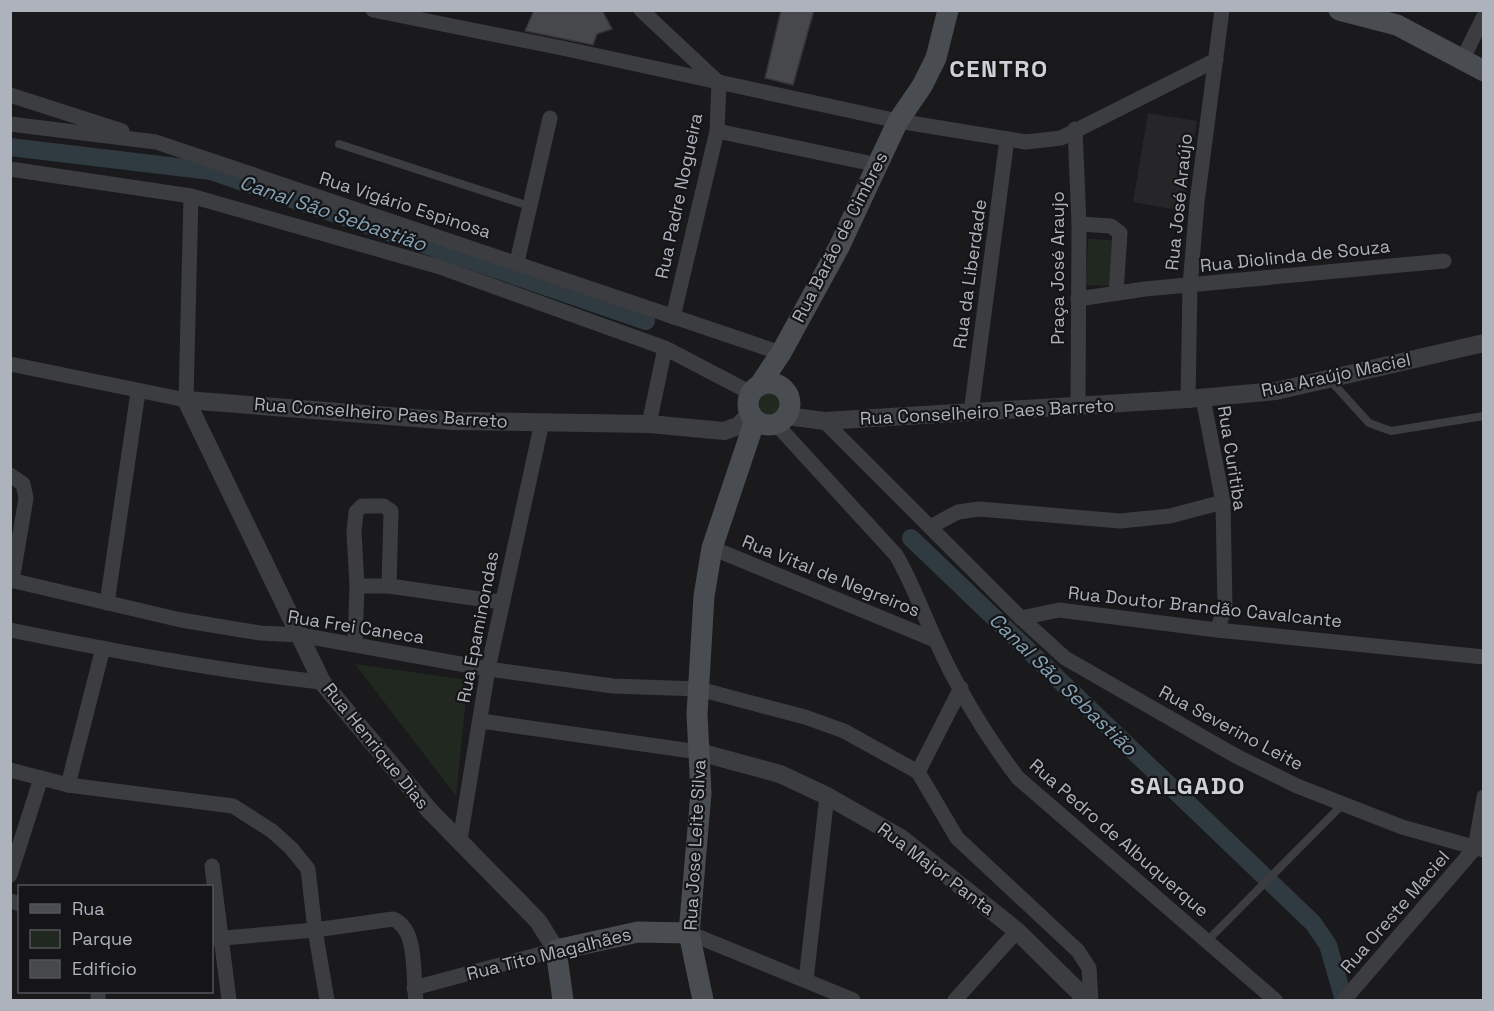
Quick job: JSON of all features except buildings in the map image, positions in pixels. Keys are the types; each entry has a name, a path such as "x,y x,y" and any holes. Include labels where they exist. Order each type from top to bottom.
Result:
{"main road":[{"name":"Rua Barão de Cimbres","path":"712,548 754,403 839,247 898,121 922,86 936,58 948,10"},
{"path":"1339,10 1397,26 1484,71"},
{"path":"781,353 783,389 790,402 781,420 768,425 754,403 770,383 783,389"},
{"name":"Rua Jose Leite Silva","path":"703,1000 689,933 701,793 699,689 704,597 712,548"},
{"name":"Rua Tito Magalhães","path":"556,950 638,932 689,933"},
{"name":"Rua Henrique Dias","path":"556,950 563,1000"}],"street":[{"path":"373,10 562,48 898,121 1026,142 1061,138 1216,60"},
{"path":"641,10 718,83"},
{"name":"Rua José Araújo","path":"1195,399 1190,286 1197,202 1222,10"},
{"path":"1462,60 1484,16"},
{"name":"Rua Padre Nogueira","path":"673,317 717,131 718,83"},
{"path":"10,95 156,142"},
{"path":"517,262 550,118"},
{"name":"Rua Vigário Espinosa","path":"10,124 156,142 781,353"},
{"name":"Praça José Araujo","path":"1075,129 1079,224 1078,406"},
{"path":"717,131 878,165"},
{"name":"Rua da Liberdade","path":"971,413 1007,139"},
{"path":"10,169 191,196 440,267 665,348 754,403"},
{"path":"186,400 191,196"},
{"path":"1079,224 1111,226 1120,233 1116,293"},
{"name":"Rua Diolinda de Souza","path":"1078,299 1116,293 1444,261"},
{"name":"Rua Araújo Maciel","path":"1195,399 1275,391 1484,344"},
{"path":"649,424 665,348"},
{"name":"Rua Conselheiro Paes Barreto","path":"10,364 186,400 453,421 649,424 724,430 738,426 754,403"},
{"path":"108,603 138,392"},
{"name":"Rua Conselheiro Paes Barreto","path":"781,420 824,421 1195,399"},
{"name":"Rua Curitiba","path":"1195,399 1223,502 1225,608 1217,630"},
{"name":"Rua Henrique Dias","path":"186,400 322,682 430,812 538,921 556,950"},
{"name":"Rua Pedro de Albuquerque","path":"781,420 896,555 908,575 935,640 991,743 1018,778 1275,1000"},
{"path":"824,421 1021,618"},
{"name":"Rua Epaminondas","path":"460,840 501,602 542,422"},
{"path":"10,474 23,484 26,498 11,581"},
{"path":"930,527 958,512 979,509 1120,521 1170,516 1223,502"},
{"path":"355,644 357,586 354,519 358,509 368,505 384,506 391,511 390,586"},
{"name":"Rua Vital de Negreiros","path":"712,548 935,640"},
{"name":"Rua Frei Caneca","path":"11,581 249,631 300,635 488,669 613,686 699,689"},
{"path":"357,586 390,586 501,602"},
{"name":"Rua Doutor Brandão Cavalcante","path":"1021,618 1059,610 1217,630 1484,657"},
{"name":"Rua Severino Leite","path":"1021,618 1065,658 1226,751 1297,786 1402,827 1479,849"},
{"path":"10,630 103,648 278,677 322,682"},
{"path":"68,785 103,648"},
{"path":"699,689 805,717 844,731 918,772 961,688"},
{"name":"Rua Major Panta","path":"481,721 699,752 780,774 826,796 901,838 1017,931 1089,1000"},
{"path":"10,770 68,785 233,806 272,831 291,848 308,869 315,930 327,1000"},
{"name":"Rua Major Panta","path":"918,772 957,838 1078,951 1089,968 1089,1000"},
{"path":"10,875 41,778"},
{"path":"806,980 826,796"},
{"path":"1479,849 1484,797"},
{"name":"Rua Oreste Maciel","path":"1344,1000 1479,849"},
{"path":"212,866 216,939 229,1000"},
{"path":"216,939 315,930 378,919 393,919 402,923 409,934 415,994"},
{"path":"955,1000 1017,931"},
{"name":"Rua Tito Magalhães","path":"689,933 853,1000"},
{"name":"Rua Tito Magalhães","path":"415,994 556,950"}],"lane":[{"path":"339,144 529,206"},
{"path":"1330,379 1369,423 1391,431 1484,416"},
{"path":"1207,941 1344,803"}],"shaded area":[{"path":"1148,113 1197,121 1183,211 1133,202"}],"green space":[{"path":"1088,239 1113,240 1113,286 1086,285"},
{"path":"767,392 777,396 781,406 777,416 767,420 757,416 753,406 757,396"},
{"path":"355,664 468,680 456,796"}],"waterway":[{"name":"Canal São Sebastião","path":"10,147 211,171 646,321"},
{"name":"Canal São Sebastião","path":"911,538 1313,923 1328,945 1343,997"}],"district":[{"name":"CENTRO","path":"999,69"},
{"name":"SALGADO","path":"1188,786"}]}
